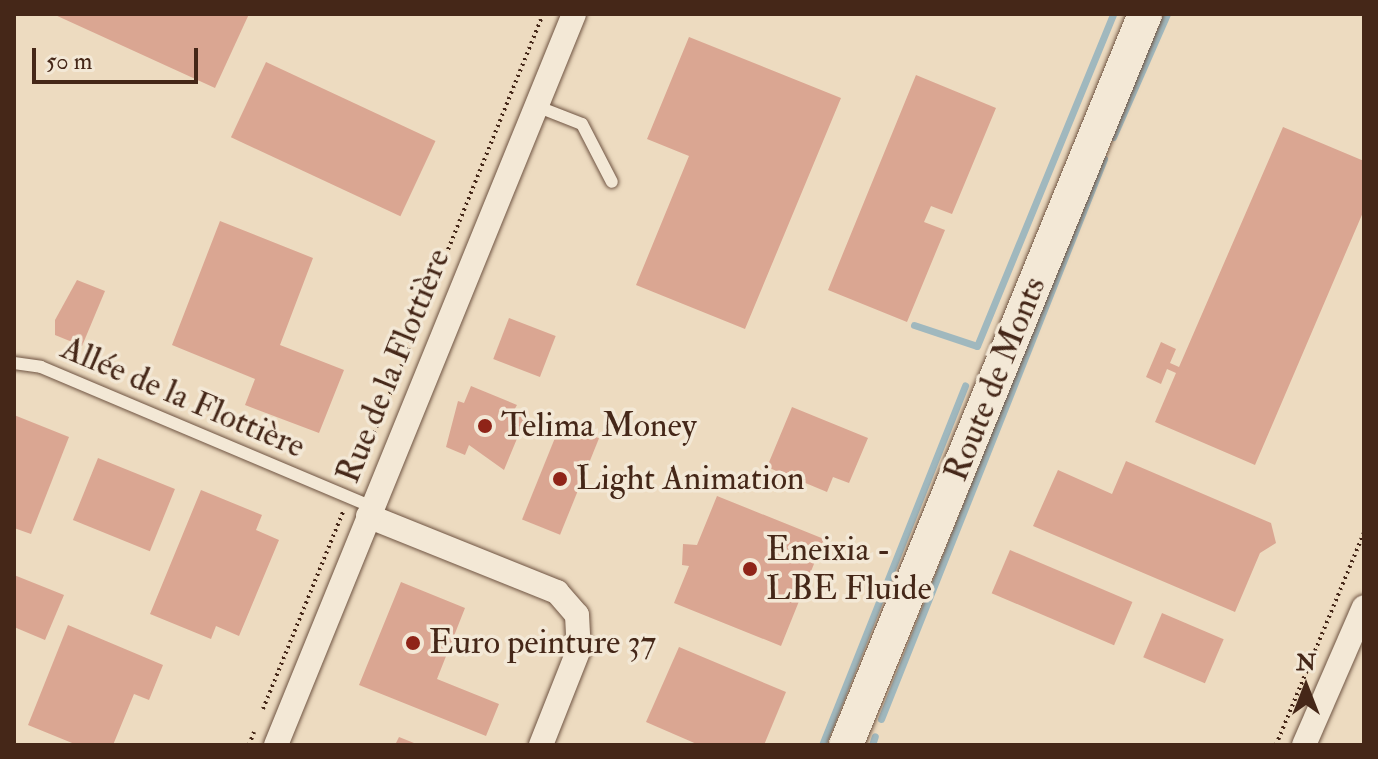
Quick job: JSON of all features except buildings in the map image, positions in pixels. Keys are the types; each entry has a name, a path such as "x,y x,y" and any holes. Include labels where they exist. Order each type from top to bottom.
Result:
{"main road":[{"name":"Route de Monts","path":"846,745 1145,14"}],"street":[{"name":"Rue de la Flottière","path":"276,745 574,14"},
{"path":"370,512 557,592 577,615 579,649 541,745"},
{"path":"1304,745 1364,607"}],"lane":[{"path":"536,106 582,124 612,182"},
{"name":"Allée de la Flottière","path":"14,363 41,367 349,497 370,512"}],"path":[{"path":"249,745 543,14"},
{"path":"1276,745 1364,533"}],"waterway":[{"path":"914,325 977,346 1113,14"},
{"path":"1113,137 1167,14"},
{"path":"881,719 1104,159"},
{"path":"822,745 965,385"},
{"path":"872,745 875,736"}],"place":[{"name":"Telima Money","path":"485,426"},
{"name":"Light Animation","path":"560,479"},
{"name":"Eneixia - LBE Fluide","path":"750,569"},
{"name":"Euro peinture 37","path":"413,643"}]}
